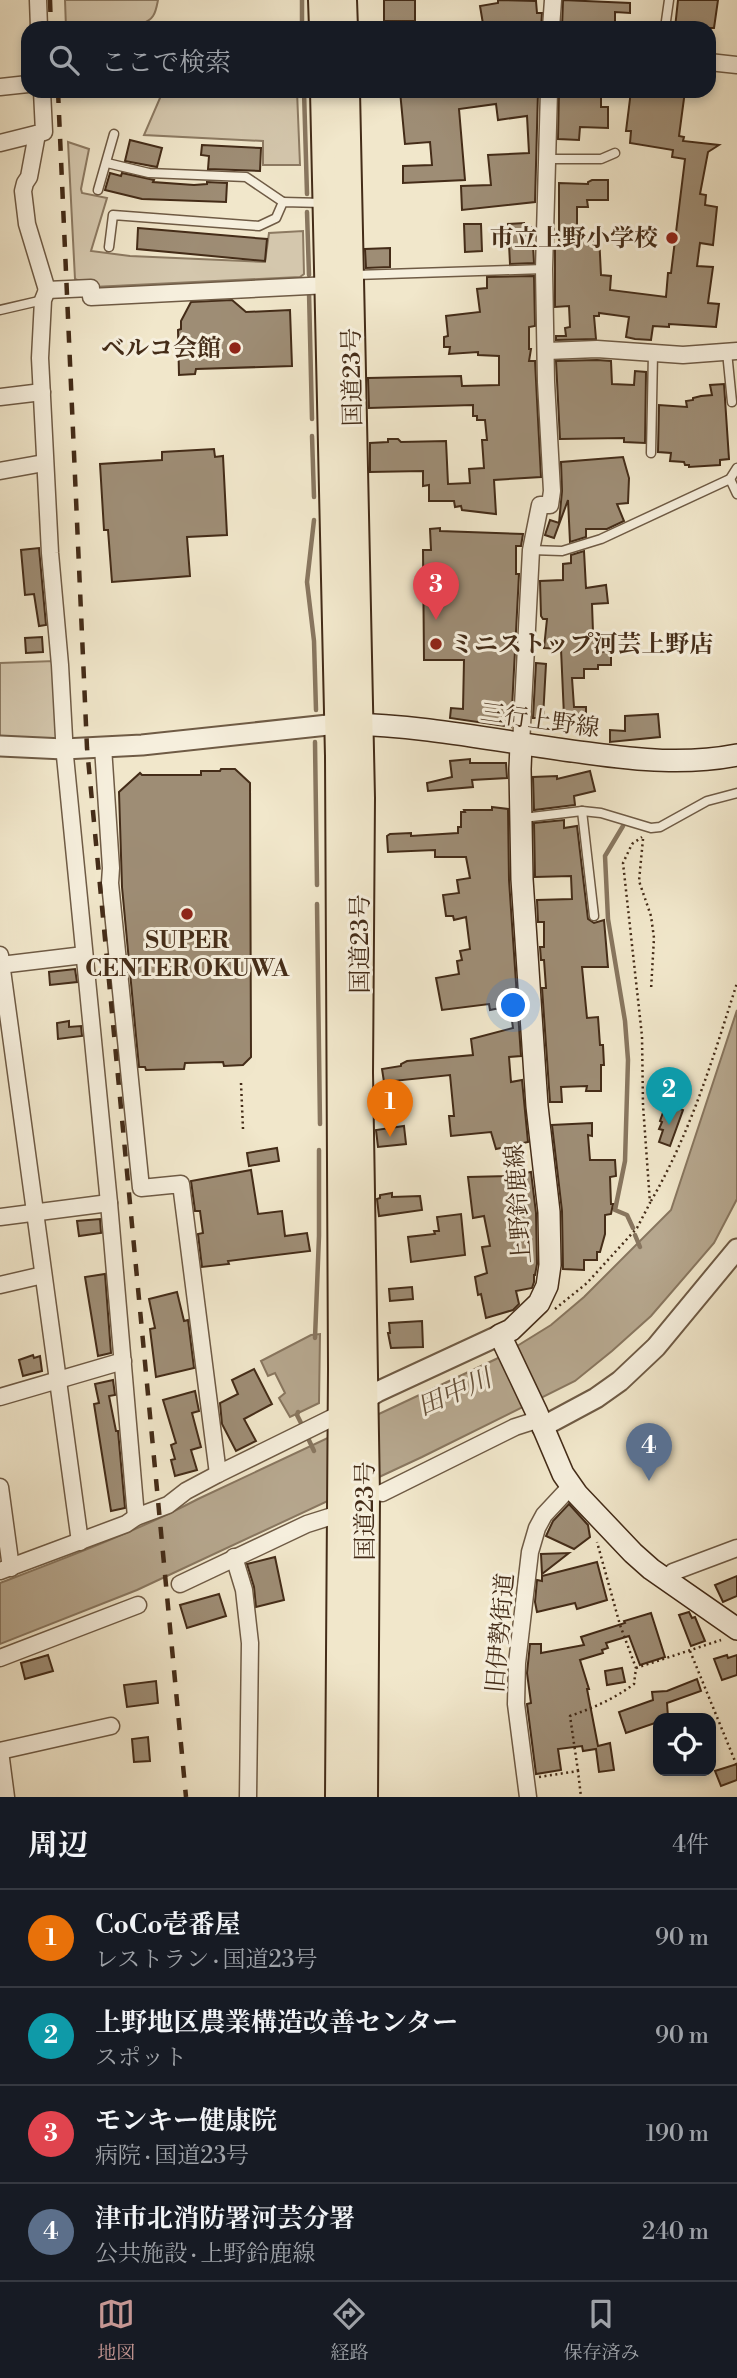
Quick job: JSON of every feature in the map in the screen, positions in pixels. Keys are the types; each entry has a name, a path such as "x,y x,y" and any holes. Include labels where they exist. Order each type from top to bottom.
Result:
{"highway":[{"path":"322,0 323,21"},
{"path":"343,0 344,21"},
{"name":"国道23号","path":"324,98 326,203 339,280"},
{"name":"国道23号","path":"340,1797 342,1510 353,1410 339,757 348,724 339,280 346,98"},
{"name":"国道23号","path":"353,1410 374,1494 364,1797"}],"main road":[{"name":"三行上野線","path":"348,724 394,726 658,761 737,755"},
{"name":"上野鈴鹿線","path":"503,1340 539,1303 547,1286 550,1265 548,1199 537,1105 525,937 520,769 522,745"},
{"path":"503,1340 562,1474 571,1486 633,1553 729,1634"}],"street":[{"path":"38,0 39,21"},
{"path":"552,21 553,0"},
{"path":"716,63 737,65"},
{"path":"0,88 21,86"},
{"path":"0,143 44,132 42,98"},
{"path":"522,745 531,550 540,505 550,505 552,491 544,269 549,98"},
{"path":"37,134 29,177 23,191 27,223 45,295 40,358 41,392 64,749 136,1517"},
{"path":"45,295 91,288 91,297 339,280"},
{"path":"547,351 597,349 683,355 732,351"},
{"path":"0,397 41,392"},
{"path":"0,471 44,463"},
{"path":"0,746 64,749 103,747 348,724"},
{"path":"103,747 110,883 141,1188 181,1184 218,1474"},
{"path":"80,1542 0,962 84,955"},
{"path":"0,1217 108,1203"},
{"path":"374,1494 515,1427 596,1398 620,1381 656,1347 737,1249"},
{"path":"0,1284 43,1275"},
{"path":"0,1487 5,1570 168,1505 186,1491 218,1474 503,1340"},
{"path":"0,1397 123,1361"},
{"name":"旧伊勢街道","path":"528,1797 516,1704 517,1663 530,1552 544,1515 571,1486"},
{"path":"180,1584 342,1510"},
{"path":"667,1579 673,1572 737,1548"},
{"path":"234,1558 244,1590 250,1643 248,1797"},
{"path":"0,1658 138,1605"},
{"path":"6,1797 0,1751 111,1726"}],"lane":[{"path":"666,21 669,0"},
{"path":"98,190 114,134"},
{"path":"546,159 601,159 615,153"},
{"path":"107,163 149,173 246,177 283,202 326,203"},
{"path":"109,247 113,215 260,226 276,218 283,202"},
{"path":"339,280 544,269"},
{"path":"0,310 45,295"},
{"path":"732,351 733,402"},
{"path":"651,453 653,354"},
{"path":"531,550 562,551 601,539 730,479 737,468"},
{"path":"730,479 737,494"},
{"path":"522,818 582,811 601,813 651,828 660,827 707,801 737,793"},
{"path":"582,811 594,916"}],"path":[{"path":"650,1203 643,1105 642,1036 624,863 632,844 644,836 640,850 639,881 651,916 654,937 651,990"},
{"path":"551,1312 604,1266 637,1228 666,1177 697,1105 737,983"},
{"path":"241,1083 243,1129"},
{"path":"581,1797 570,1716 601,1705 629,1688 634,1684 636,1668 620,1625 596,1537 599,1517"},
{"path":"636,1668 690,1651 729,1634"},
{"path":"690,1651 737,1766"},
{"path":"526,1779 578,1771"}],"shaded area":[{"path":"65,0 158,0 154,14 147,21 66,21"},
{"path":"160,98 297,98 300,165 263,165 263,141 144,135"},
{"path":"68,142 89,149 82,193 107,198 91,251 130,256 265,262 269,233 303,231 304,274 300,277 93,287 75,279"},
{"path":"54,661 58,736 54,739 0,738 0,663"}],"water":[{"name":"田中川","path":"737,1010 737,1199 714,1243 651,1316 612,1351 575,1381 422,1457 137,1590 0,1644 0,1583 150,1522 496,1359 551,1325 584,1297 671,1210"},
{"path":"320,1334 319,1403 290,1417 279,1398 285,1393 275,1373 268,1376 261,1361 311,1335"}],"building":[{"path":"384,0 415,0 415,21 384,21"},
{"path":"498,0 536,1 537,13 542,13 541,21 482,21 480,6 498,3"},
{"path":"563,0 630,3 630,13 615,12 615,21 562,21"},
{"path":"678,0 718,0 715,21 676,21"},
{"path":"401,98 538,98 535,202 462,210 461,186 491,185 488,155 529,153 527,116 498,120 496,104 459,109 465,180 403,183 403,166 432,165 430,142 405,144"},
{"path":"559,98 601,98 601,107 608,107 608,128 580,127 579,140 558,139"},
{"path":"630,98 684,98 679,136 684,137 683,141 719,145 708,152 700,194 706,195 705,205 717,207 713,245 700,243 697,266 713,267 708,303 719,304 716,327 669,324 669,327 653,326 651,340 635,339 626,337 629,317 599,313 599,316 594,316 596,339 556,340 556,336 566,336 565,328 570,327 569,306 555,307 559,183 588,184 592,180 608,180 608,200 587,200 588,207 577,207 577,235 599,235 601,275 611,276 610,290 666,297 685,159 672,157 673,150 630,143 631,131 626,131"},
{"path":"130,140 162,148 157,167 125,161"},
{"path":"202,145 261,148 260,171 208,169 209,156 201,155"},
{"path":"110,173 121,176 122,173 154,180 153,182 194,185 207,182 227,183 226,202 142,199 105,190"},
{"path":"524,223 524,227 532,227 534,263 510,264 508,224"},
{"path":"464,224 481,224 482,251 465,252"},
{"path":"138,228 267,239 265,261 137,249"},
{"path":"390,248 390,267 366,268 365,249"},
{"path":"534,276 535,326 529,327 529,361 535,361 541,477 494,480 496,514 462,510 461,506 455,507 454,501 429,501 429,485 423,486 423,471 370,472 370,443 388,442 388,439 398,439 401,442 446,441 448,484 470,483 469,469 484,468 482,440 487,440 485,420 477,420 477,416 473,416 473,405 369,408 368,378 461,376 462,386 499,385 499,356 478,355 478,352 449,354 450,347 444,347 444,337 448,336 446,316 480,312 477,289 487,288 487,277"},
{"name":"ベルコ会館","path":"232,300 246,312 290,310 292,366 196,369 195,374 179,375 178,330 181,329 181,321 191,302"},
{"path":"556,361 611,361 612,384 634,385 635,371 646,372 645,443 624,442 624,438 560,439"},
{"path":"724,384 729,459 720,460 720,465 689,467 684,462 670,461 671,453 658,452 659,405 687,407 686,401 712,395 710,385"},
{"path":"214,449 215,457 223,456 227,535 187,537 190,576 112,582 108,530 104,530 100,464 162,460 162,452"},
{"path":"623,457 629,478 628,503 617,504 624,521 607,529 586,529 586,537 570,542 568,500 554,538 545,535 550,520 559,523 561,462"},
{"path":"440,528 440,531 523,534 521,546 516,546 516,574 519,574 511,727 450,718 451,708 463,709 464,660 424,660 423,550 431,550 430,529"},
{"path":"39,548 46,625 39,626 34,594 25,595 21,550"},
{"path":"584,551 586,588 606,585 608,603 592,604 593,632 596,635 595,651 611,652 611,665 584,669 584,678 572,678 574,707 586,707 586,722 572,723 571,716 564,716 561,649 544,648 547,619 541,616 540,581 563,580 563,564 571,563 571,555"},
{"path":"42,637 43,652 26,653 25,638"},
{"path":"536,663 546,664 543,718 533,718"},
{"path":"658,714 660,737 610,742 610,730 625,731 625,716"},
{"path":"470,759 470,763 506,763 507,778 472,780 473,787 428,791 427,783 452,777 450,761"},
{"name":"SUPER CENTER OKUWA","path":"235,769 250,783 251,1057 243,1065 224,1066 223,1062 185,1063 184,1069 146,1070 145,1067 139,1067 122,887 119,792 140,773 201,775 201,771"},
{"path":"590,771 595,791 574,796 575,805 534,810 533,777 557,776 557,779"},
{"path":"492,807 508,809 509,880 521,1056 509,1057 511,1082 522,1080 528,1142 496,1149 491,1132 451,1136 449,1116 454,1116 450,1075 384,1082 382,1069 401,1066 407,1061 473,1055 471,1039 513,1028 510,1006 490,1010 489,1004 442,1010 436,978 459,974 457,961 462,960 460,951 470,949 466,917 454,920 453,916 446,916 443,895 459,893 457,880 470,878 466,857 435,857 435,850 388,852 387,836 390,834 411,833 411,836 458,833 458,827 461,827 461,812 492,810"},
{"path":"564,820 564,828 577,826 588,919 594,923 604,920 608,967 582,967 587,1018 598,1017 604,1065 601,1065 601,1091 586,1091 587,1086 561,1087 562,1102 550,1102 542,988 546,988 540,947 544,947 544,922 538,922 537,900 572,899 571,876 535,877 534,823"},
{"path":"75,969 77,982 50,985 49,972"},
{"path":"69,1021 69,1027 81,1026 82,1036 58,1039 57,1023"},
{"path":"666,1104 683,1110 670,1146 659,1142 663,1130 659,1129 662,1122 660,1121"},
{"path":"592,1123 592,1136 588,1135 590,1160 615,1160 616,1176 610,1177 613,1204 611,1214 605,1215 605,1234 600,1252 597,1252 597,1260 584,1260 584,1270 563,1269 562,1211 552,1125"},
{"path":"404,1126 406,1144 378,1147 376,1130"},
{"path":"277,1148 279,1161 249,1166 247,1153"},
{"path":"251,1170 258,1214 282,1211 285,1236 307,1233 310,1251 228,1261 229,1264 202,1267 198,1234 203,1233 200,1211 195,1211 191,1181"},
{"path":"531,1172 536,1213 537,1264 534,1282 532,1288 516,1291 519,1304 513,1310 486,1318 475,1277 487,1273 482,1247 490,1246 484,1216 473,1218 468,1177 509,1176"},
{"path":"392,1193 392,1197 420,1196 422,1210 379,1216 377,1199 380,1195"},
{"path":"461,1214 465,1255 411,1262 408,1237 435,1234 434,1231 439,1231 437,1217"},
{"path":"100,1219 101,1233 79,1236 77,1221"},
{"path":"105,1274 111,1353 98,1356 85,1277"},
{"path":"412,1287 413,1299 390,1301 389,1289"},
{"path":"177,1292 184,1321 188,1320 194,1368 156,1377 150,1329 155,1328 149,1299"},
{"path":"422,1321 423,1347 391,1348 389,1323"},
{"path":"33,1355 34,1358 40,1356 42,1371 23,1376 19,1360"},
{"path":"254,1369 272,1404 244,1419 256,1441 236,1451 222,1424 220,1403 238,1394 232,1380"},
{"path":"113,1380 115,1395 109,1396 118,1431 125,1508 111,1511 94,1404 99,1403 95,1384"},
{"path":"195,1391 199,1411 192,1413 201,1447 191,1450 197,1470 175,1476 171,1460 175,1459 171,1445 176,1443 163,1400"},
{"path":"569,1504 588,1525 590,1537 574,1549 546,1536 553,1521"},
{"path":"569,1553 542,1574 541,1554"},
{"path":"275,1557 284,1600 256,1607 254,1587 247,1564"},
{"path":"597,1562 607,1600 577,1609 575,1603 537,1612 537,1580 542,1581 542,1576"},
{"path":"737,1576 737,1596 723,1602 715,1585"},
{"path":"219,1594 226,1616 187,1628 180,1605"},
{"path":"689,1612 692,1618 695,1617 705,1641 691,1646 679,1615"},
{"path":"651,1613 665,1657 640,1665 629,1636 606,1643 608,1648 602,1650 603,1653 580,1660 589,1689 598,1746 610,1743 614,1770 599,1772 596,1749 583,1751 582,1746 558,1749 561,1770 536,1774 527,1704 531,1703 527,1673 530,1644 541,1644 541,1653 584,1645 581,1637"},
{"path":"48,1655 53,1671 25,1679 21,1663"},
{"path":"727,1655 728,1658 737,1655 737,1675 722,1680 714,1659"},
{"path":"622,1668 625,1682 607,1685 605,1671"},
{"path":"697,1679 701,1691 667,1703 668,1713 653,1713 653,1724 626,1733 619,1712 653,1700 652,1692 667,1691"},
{"path":"156,1681 158,1703 127,1707 124,1685"},
{"path":"148,1737 150,1761 134,1762 132,1739"},
{"path":"737,1764 737,1780 721,1786 716,1771"}],"waterway":[{"path":"302,0 302,21"},
{"path":"304,98 307,194"},
{"path":"307,212 309,275"},
{"path":"309,292 312,419"},
{"path":"312,436 314,497"},
{"path":"314,520 307,582 314,641 316,710"},
{"path":"315,742 317,885"},
{"path":"623,826 605,856 608,919 625,1021 628,1060 625,1161 615,1210 627,1215 633,1228"},
{"path":"317,904 320,1124"},
{"path":"315,1338 319,1150"},
{"path":"635,1235 640,1247"},
{"path":"298,1412 303,1427"},
{"path":"307,1436 314,1451"}],"railway":[{"path":"50,0 51,21"},
{"path":"58,98 87,748 186,1797"}],"place":[{"name":"市立上野小学校","path":"672,238"},
{"name":"ベルコ会館","path":"235,348"},
{"name":"モンキー健康院","path":"436,620"},
{"name":"ミニストップ河芸上野店","path":"436,644"},
{"name":"SUPER CENTER OKUWA","path":"187,914"},
{"name":"上野地区農業構造改善センター","path":"669,1125"},
{"name":"CoCo壱番屋","path":"390,1137"},
{"name":"津市北消防署河芸分署","path":"649,1481"}]}
